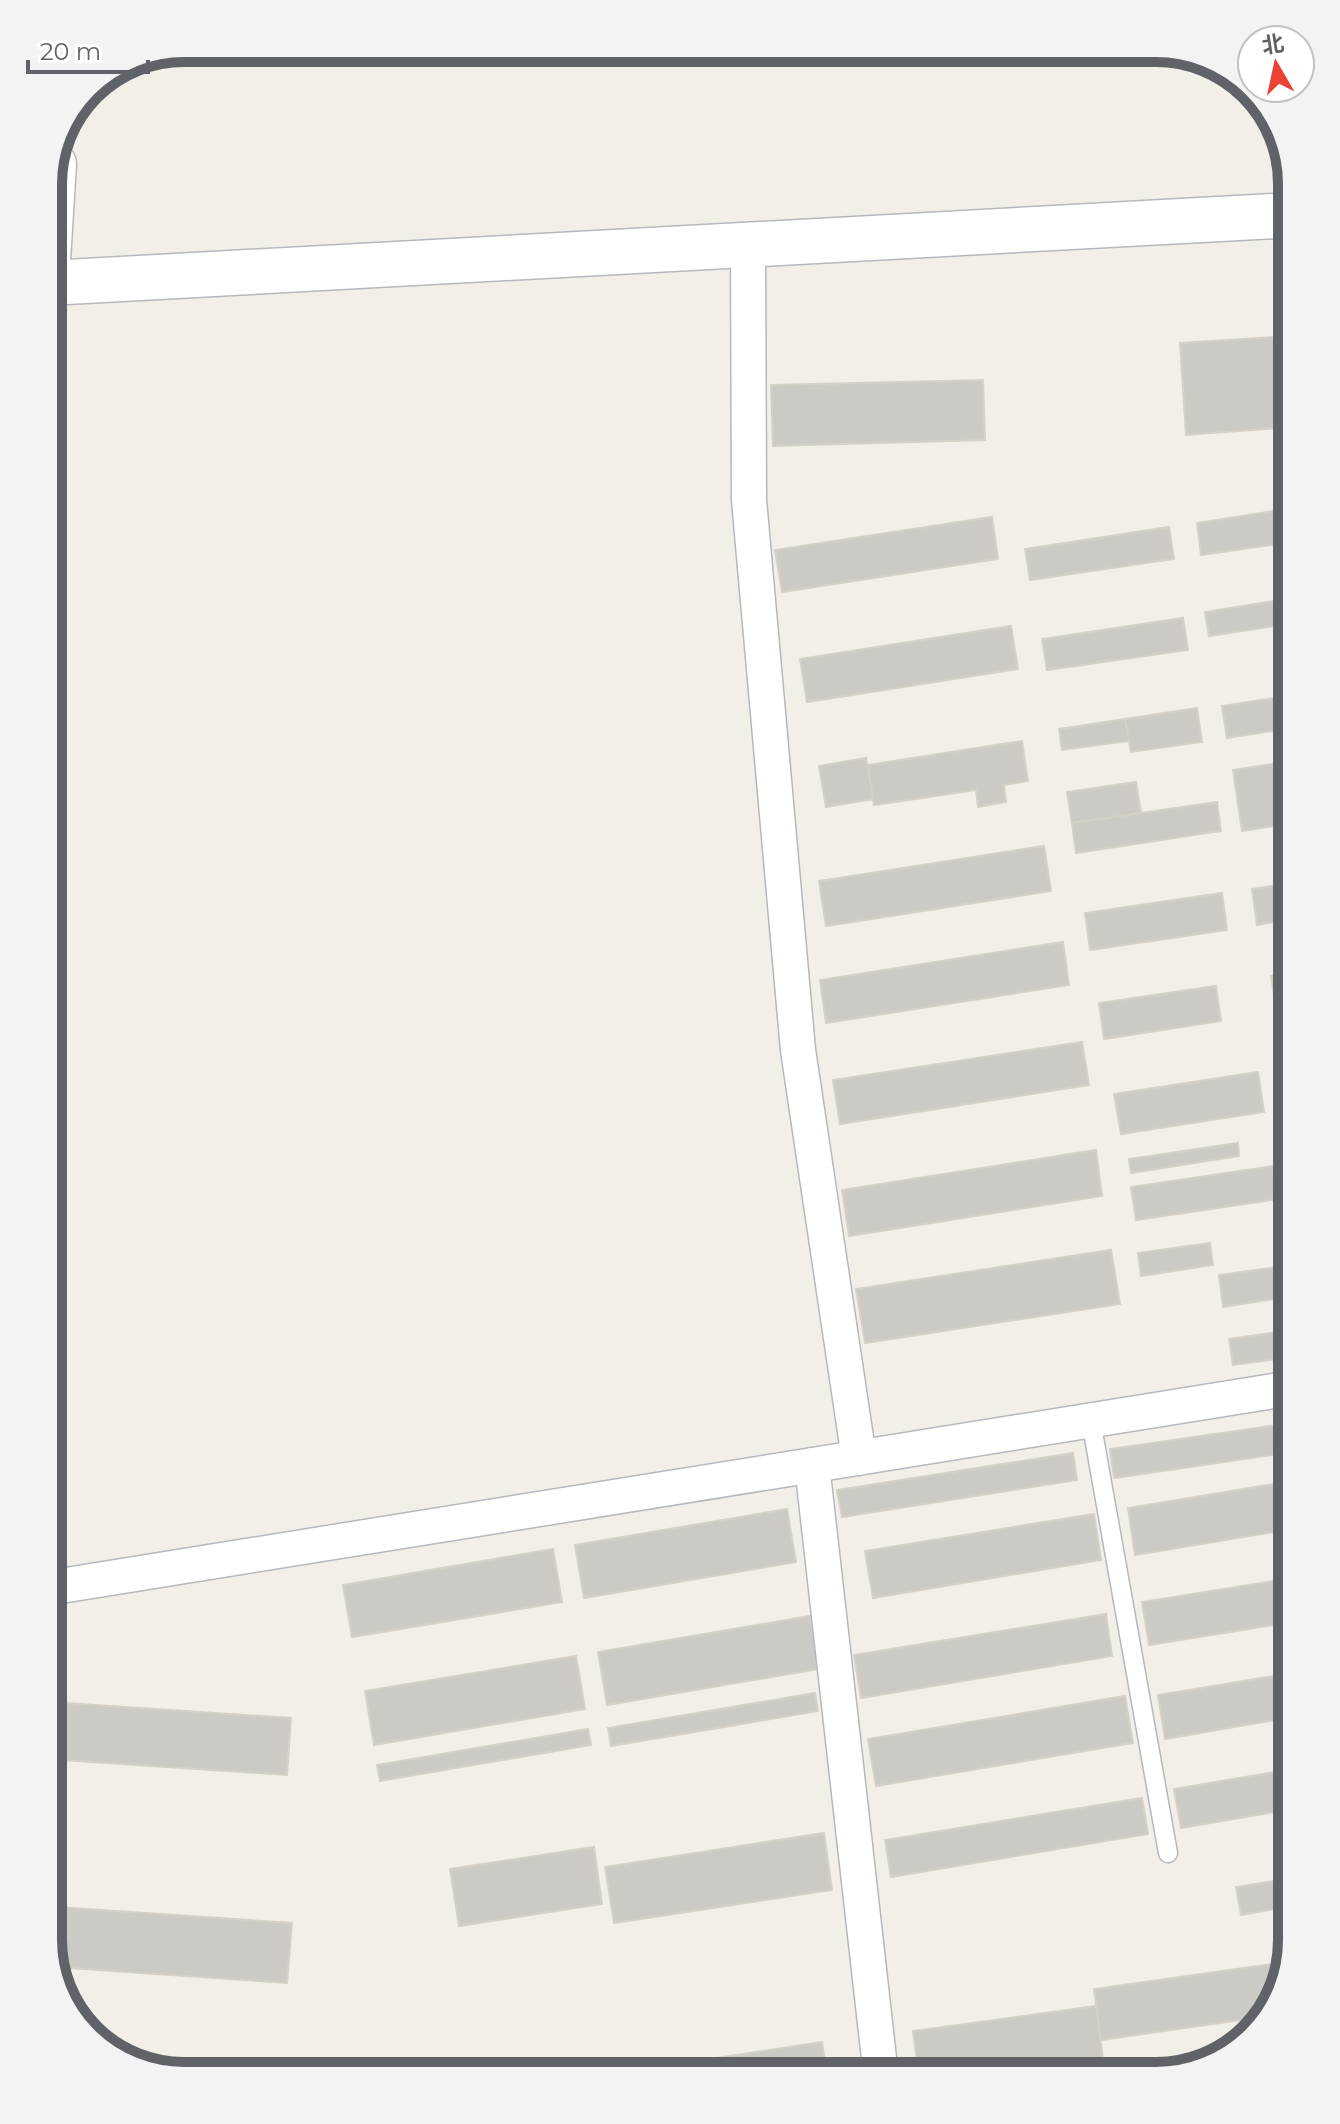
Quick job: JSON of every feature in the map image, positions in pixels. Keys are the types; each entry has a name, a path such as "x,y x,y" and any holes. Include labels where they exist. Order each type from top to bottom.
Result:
{"street":[{"path":"62,282 1278,216"},
{"path":"748,245 749,500 798,1050 859,1458"},
{"path":"62,1586 1278,1390"},
{"path":"812,1465 879,2062"}],"lane":[{"path":"1091,1421 1168,1853"}],"building":[{"path":"1278,337 1278,428 1186,435 1180,343"},
{"path":"983,380 985,440 773,446 771,385"},
{"path":"1278,510 1278,544 1201,555 1197,523"},
{"path":"992,517 998,559 782,592 775,550"},
{"path":"1169,527 1174,559 1030,580 1025,549"},
{"path":"1278,600 1278,626 1209,636 1205,612"},
{"path":"1183,618 1188,650 1047,670 1042,639"},
{"path":"1011,626 1018,669 807,702 800,659"},
{"path":"1278,697 1278,730 1227,738 1222,706"},
{"path":"1197,708 1202,742 1131,752 1125,719"},
{"path":"1125,719 1129,741 1062,750 1059,729"},
{"path":"1022,741 1028,781 1004,785 1006,802 978,807 976,790 874,805 868,765"},
{"path":"866,758 873,799 826,807 819,766"},
{"path":"1278,763 1278,825 1242,831 1233,770"},
{"path":"1136,782 1141,813 1072,823 1067,792"},
{"path":"1217,802 1221,831 1076,853 1072,823"},
{"path":"1044,846 1051,891 826,926 819,881"},
{"path":"1278,885 1278,921 1257,925 1252,889"},
{"path":"1222,893 1227,930 1090,950 1085,913"},
{"path":"1063,942 1069,985 826,1023 820,980"},
{"path":"1278,975 1278,1007 1276,1007 1271,976"},
{"path":"1216,986 1221,1021 1104,1039 1099,1003"},
{"path":"1082,1042 1089,1085 840,1124 833,1080"},
{"path":"1258,1072 1264,1112 1121,1134 1114,1094"},
{"path":"1238,1143 1239,1156 1131,1173 1129,1159"},
{"path":"1096,1150 1102,1196 849,1236 842,1190"},
{"path":"1273,1166 1278,1199 1136,1220 1131,1187"},
{"path":"1210,1243 1213,1265 1141,1276 1138,1253"},
{"path":"1111,1250 1120,1304 865,1343 856,1289"},
{"path":"1278,1267 1278,1298 1223,1307 1219,1275"},
{"path":"1278,1332 1278,1359 1233,1365 1229,1339"},
{"path":"1278,1425 1278,1454 1114,1478 1110,1449"},
{"path":"1073,1453 1077,1480 842,1517 837,1490"},
{"path":"1278,1483 1278,1531 1135,1555 1128,1508"},
{"path":"787,1509 796,1562 584,1598 575,1545"},
{"path":"1094,1514 1101,1560 873,1598 865,1551"},
{"path":"553,1549 562,1602 352,1637 343,1585"},
{"path":"1278,1580 1278,1624 1149,1645 1142,1602"},
{"path":"1106,1614 1112,1656 861,1698 854,1655"},
{"path":"810,1616 819,1669 607,1705 598,1652"},
{"path":"576,1656 585,1709 374,1745 365,1691"},
{"path":"1278,1675 1278,1719 1165,1739 1158,1695"},
{"path":"815,1693 818,1711 611,1746 608,1728"},
{"path":"1125,1696 1133,1743 876,1786 868,1739"},
{"path":"66,1703 291,1718 287,1775 63,1760"},
{"path":"588,1729 591,1745 380,1781 377,1765"},
{"path":"1278,1771 1278,1811 1181,1828 1174,1789"},
{"path":"1142,1798 1148,1834 891,1877 885,1840"},
{"path":"824,1833 832,1890 614,1923 605,1867"},
{"path":"594,1847 602,1904 459,1926 450,1869"},
{"path":"1278,1880 1278,1908 1241,1915 1236,1887"},
{"path":"62,1907 292,1923 287,1983 65,1968"},
{"path":"1276,1963 1265,1994 1250,2019 1101,2040 1094,1989"},
{"path":"1096,2006 1103,2059 1081,2062 917,2062 913,2031"},
{"path":"822,2042 825,2062 691,2062"}]}
